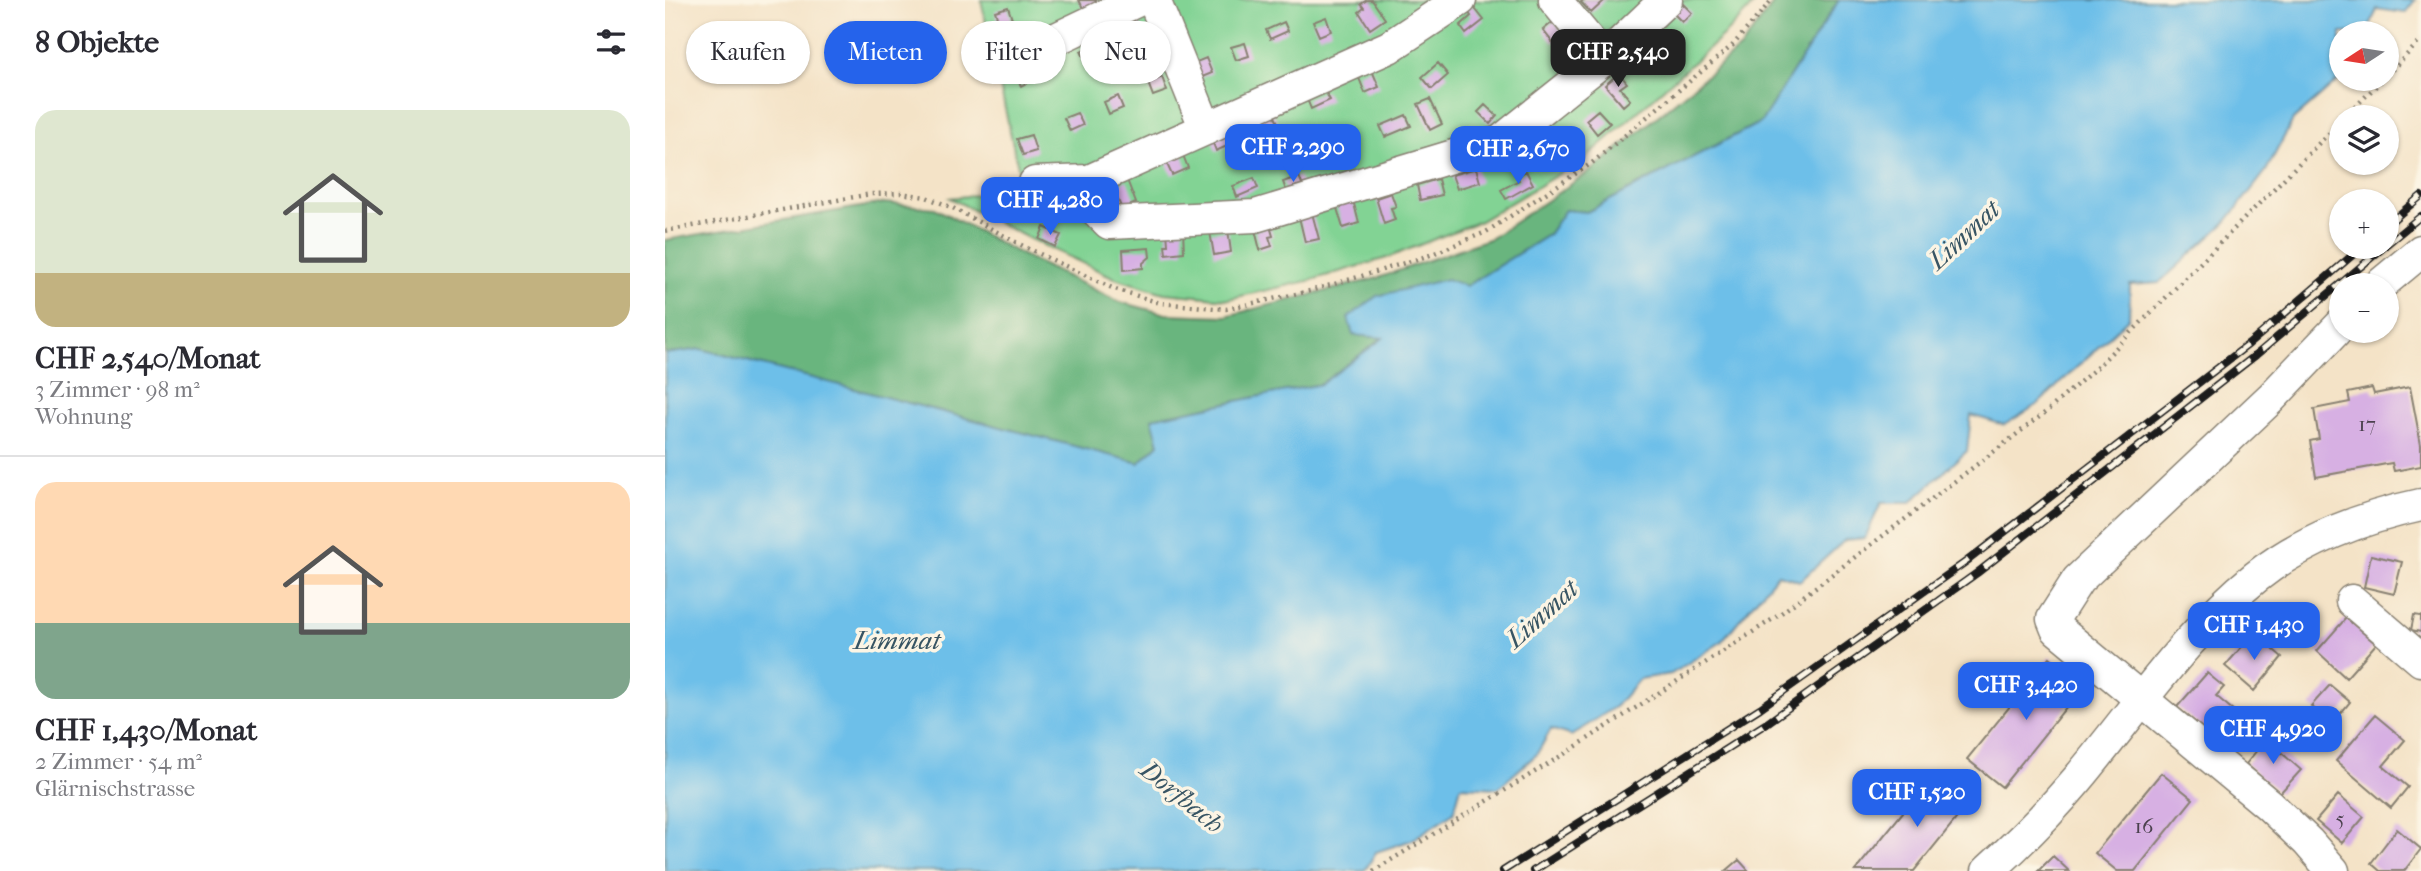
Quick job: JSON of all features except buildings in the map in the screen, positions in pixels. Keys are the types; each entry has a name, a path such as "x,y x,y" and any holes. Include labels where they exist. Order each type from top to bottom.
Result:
{"street":[{"path":"1154,0 1206,129"},
{"path":"1035,183 1089,181 1389,47 1460,0"},
{"path":"1555,0 1604,59"},
{"path":"1089,181 1092,206 1109,223 1255,216 1500,142 1604,59 1666,0"},
{"path":"1066,33 1125,3"},
{"path":"2394,273 2421,251"},
{"path":"2329,338 2271,398 2078,580 2053,620 2057,629 2269,805 2308,842 2333,871"},
{"path":"1988,871 2075,782 2206,623 2257,576 2306,545 2358,523 2421,505"},
{"path":"2352,601 2421,660"}],"path":[{"path":"2399,63 2421,40"},
{"path":"2357,105 2371,91"},
{"path":"1373,871 1569,751 1754,632 2046,412 2097,367 2329,133"}],"green space":[{"path":"981,0 1758,0 1726,33 1587,157 1480,221 1387,258 1308,281 1228,299 1164,293 1115,278 950,198 1023,190 1000,84 1066,84 1066,21 986,21"},
{"path":"1776,0 1839,0 1761,122 1587,212 1565,210 1548,235 1384,337 1321,384 1152,418 1159,444 1139,463 701,349 665,354 665,240 884,203 935,208 1022,255 1120,302 1166,314 1226,316 1378,278 1491,238 1595,168 1741,47"}],"water":[{"name":"Limmat","path":"1839,0 2415,0 2405,13 2377,9 2372,21 2329,21 2329,88 2293,120 2266,171 2227,221 2159,283 2130,285 2129,318 2037,405 2004,425 1971,415 1967,451 1910,503 1881,503 1865,538 1845,540 1800,581 1778,574 1721,642 1671,674 1639,679 1616,706 1571,736 1551,729 1537,754 1498,788 1461,786 1454,812 1412,840 1376,852 1362,871 665,871 665,354 701,349 1139,463 1159,444 1152,418 1321,384 1383,338 1353,335 1348,318 1377,296 1447,279 1466,286 1548,235 1565,210 1587,212 1761,122"}],"railway":[{"path":"2399,215 2421,196"},
{"path":"2399,234 2421,216"},
{"path":"1503,871 1760,708 1967,561 2249,344 2348,259"},
{"path":"1533,871 1767,723 1977,573 2256,355 2370,259"}],"water label":[{"name":"Dorfbach","path":"1182,797"}]}
